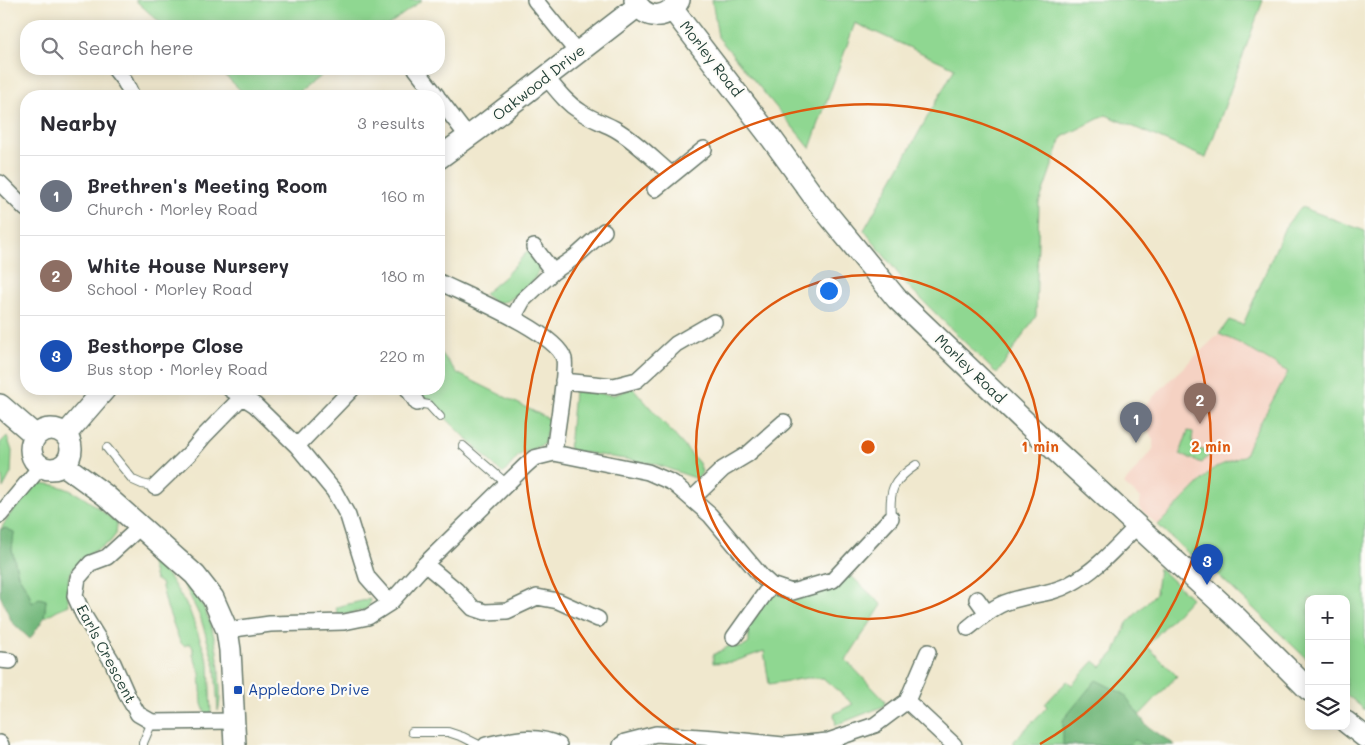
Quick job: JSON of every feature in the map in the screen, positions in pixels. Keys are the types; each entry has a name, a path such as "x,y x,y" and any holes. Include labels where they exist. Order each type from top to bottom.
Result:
{"street":[{"path":"535,0 577,52"},
{"path":"636,3 644,12 652,15 661,15 676,5"},
{"name":"Oakwood Drive","path":"445,154 546,77 636,3"},
{"name":"Morley Road","path":"676,5 817,201 898,299 1044,440 1236,617 1305,686"},
{"path":"120,75 129,90"},
{"path":"421,75 432,90"},
{"path":"546,77 565,100 581,113 616,130 672,175"},
{"path":"445,106 468,137"},
{"path":"655,190 704,149"},
{"path":"0,183 20,203"},
{"path":"513,318 523,300 553,272 575,257 604,231"},
{"path":"534,247 553,272"},
{"path":"445,285 513,318 544,336 556,347 564,359 554,453"},
{"path":"563,381 614,386 637,380 676,344 714,322"},
{"path":"66,434 99,395"},
{"path":"156,487 189,454 235,395"},
{"path":"239,395 255,405 297,446 334,491 348,516 367,577 390,603"},
{"path":"297,446 346,395"},
{"path":"412,395 417,402"},
{"path":"0,404 36,436"},
{"path":"692,499 723,469 748,454 784,422"},
{"path":"54,428 66,434 69,438 71,452 64,465 53,469 41,466 36,462 32,456 31,448 36,436 40,432 54,428"},
{"path":"227,630 270,624 344,622 368,617 390,603 425,564 534,458 554,453 648,472 673,483 710,515 761,576 771,585 792,592 833,580 891,518"},
{"path":"64,465 105,495 195,575 213,598 227,630 230,650 235,745"},
{"path":"0,515 41,466"},
{"path":"968,628 1000,605 1060,589 1071,584 1100,565 1137,526"},
{"name":"Earls Crescent","path":"144,530 107,557 91,563 78,578 76,596 83,614 113,662 133,706 138,714 152,722"},
{"path":"425,564 456,590 473,608 485,612 507,611 537,597 558,601 598,619"},
{"path":"734,636 771,585"},
{"path":"977,599 987,613"},
{"path":"621,745 624,742 656,734 784,745 828,741 874,725 907,701 928,652"},
{"path":"907,701 954,745"},
{"path":"152,722 234,720"},
{"path":"1350,725 1365,737"},
{"path":"486,745 522,738 550,740 559,745"}],"lane":[{"path":"417,402 429,405 440,417"},
{"path":"463,446 507,484"},
{"path":"107,448 133,480 156,487"},
{"path":"891,518 890,501 892,489 897,481 916,465"},
{"path":"143,745 152,722"},
{"path":"412,732 448,732 479,745"}],"shaded area":[{"path":"1219,334 1239,343 1288,371 1251,440 1245,456 1214,468 1158,525 1140,509 1140,498 1124,484 1153,449 1153,440 1149,432 1133,417"}],"green space":[{"path":"135,0 422,0 395,20 157,20"},
{"path":"712,0 1263,0 1206,158 1106,115 1062,137 1039,203 1036,316 997,374 908,286 864,230 955,68 855,23 810,148 718,37"},
{"path":"225,75 322,75 302,90 240,90"},
{"path":"1301,207 1365,231 1365,710 1350,697 1350,595 1305,595 1305,657 1215,572 1189,554 1158,525 1214,468 1245,455 1251,440 1288,372 1239,343 1219,334 1229,320 1243,325 1285,227"},
{"path":"528,251 538,261 539,270 532,283 508,301 495,303 484,294 504,277"},
{"path":"445,358 457,373 549,419 544,444 519,455 503,474 422,395 445,395"},
{"path":"633,388 699,463 702,472 698,479 655,464 569,450 574,391 614,395"},
{"path":"1188,431 1193,432 1192,441 1197,448 1202,450 1211,449 1213,453 1202,463 1180,454"},
{"path":"7,436 12,451 11,473 3,488 2,477 0,476 0,443"},
{"path":"37,483 49,484 71,491 89,501 117,523 116,534 110,542 81,559 73,569 69,576 67,590 69,605 44,618 46,600 32,604 28,591 18,575 12,550 14,532 5,529 0,530 26,490"},
{"path":"5,528 14,532 12,550 18,575 28,591 32,603 39,598 46,600 44,618 30,639 12,622 0,595 0,530"},
{"path":"144,545 150,548 181,576 204,607 213,631 218,656 220,696 218,711 215,666 201,619 181,580"},
{"path":"150,560 169,577 189,609 209,664 211,715 206,715 202,704 200,673 193,655 193,648 190,643 184,646 180,642 167,607 161,583 155,579"},
{"path":"1159,568 1191,598 1147,646 1177,676 1131,724 1158,745 1014,745 1014,741 1047,707 1045,704 1067,681 1072,685 1094,661 1101,667 1115,652 1127,623 1156,593"},
{"path":"848,573 882,605 846,660 885,701 884,706 836,725 834,714 853,704 823,678 807,678 769,684 764,651 733,662 713,663 713,655 731,645 740,647 749,643 748,626 772,592 792,595 837,589"},
{"path":"370,599 369,606 365,610 338,616 336,607"},
{"path":"1096,680 1124,694 1147,726 1175,745 1144,745 1135,740 1130,745 1063,745 1063,720"}],"place":[{"name":"White House Nursery","path":"1200,424"},
{"name":"Brethren's Meeting Room","path":"1136,443"},
{"name":"Besthorpe Close","path":"1207,585"},
{"name":"Appledore Drive","path":"238,690"}]}
